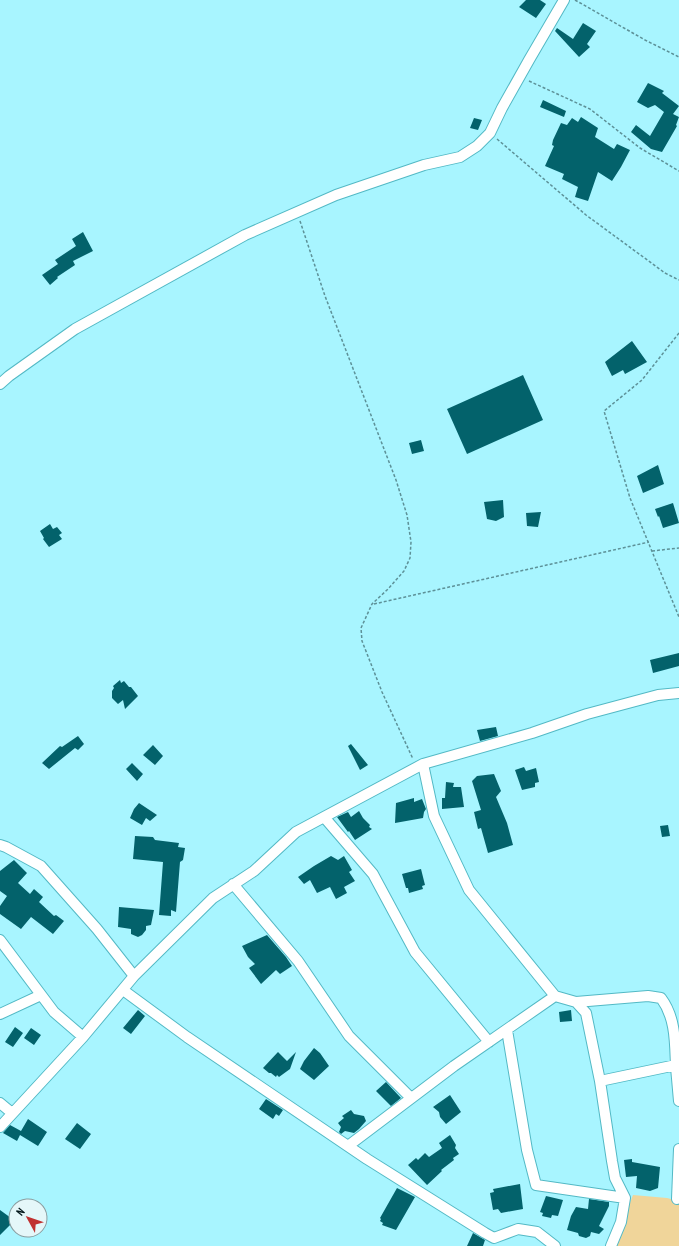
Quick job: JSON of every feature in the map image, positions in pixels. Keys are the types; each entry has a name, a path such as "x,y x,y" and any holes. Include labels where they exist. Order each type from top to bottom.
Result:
{"street":[{"path":"0,384 75,329 245,235 336,195 424,164 460,157 477,146 490,133 502,108 564,0"},
{"path":"0,1127 83,1037 134,976 213,898 254,871 296,832 420,766 532,734 587,714 658,695 679,693"},
{"path":"420,766 434,816 469,890 555,996 576,1002 648,996 661,998 667,1006 672,1020 677,1050 676,1065 679,1101"},
{"path":"324,817 373,874 415,952 489,1042"},
{"path":"0,845 41,866 96,929 134,976"},
{"path":"233,884 298,961 350,1036 411,1098"},
{"path":"0,940 54,1012 83,1037"},
{"path":"122,990 187,1037 348,1146 485,1233 494,1238 518,1229 537,1232 555,1246"},
{"path":"0,1014 41,995"},
{"path":"348,1146 411,1098 555,996"},
{"path":"576,1002 586,1013 600,1081 615,1178 625,1198 620,1222 611,1246"},
{"path":"507,1030 527,1150 536,1185 625,1198"},
{"path":"600,1081 676,1065"},
{"path":"0,1103 12,1113"},
{"path":"677,1199 679,1149"}],"path":[{"path":"575,0 645,40 679,57"},
{"path":"520,76 590,109 640,148 679,172"},
{"path":"490,133 586,215 666,273 679,280"},
{"path":"297,212 325,296 396,480 407,516 410,558 404,571 372,604 362,628 362,641 382,692 420,766"},
{"path":"679,333 642,380 604,411 630,498 679,617"},
{"path":"372,604 649,542"},
{"path":"652,551 679,548"}],"shaded area":[{"path":"633,1195 667,1198 679,1201 679,1246 613,1246"}],"building":[{"path":"526,0 540,0 546,4 536,18 519,7"},
{"path":"583,23 596,31 587,44 590,47 579,57 555,31 557,28 573,39"},
{"path":"648,83 664,91 662,93 679,106 673,114 679,117 677,126 662,152 651,149 631,132 636,125 650,136 664,112 655,105 648,108 637,102"},
{"path":"543,100 566,111 564,117 540,107"},
{"path":"581,117 598,128 595,137 614,149 617,144 630,150 612,181 598,172 588,201 575,197 578,187 562,179 564,174 545,166 554,146 552,145 553,140 561,123 567,125 572,118 578,122"},
{"path":"474,118 482,120 478,130 470,128"},
{"path":"83,232 93,251 73,261 75,265 57,277 58,278 50,285 42,275 58,264 55,260 76,246 72,239"},
{"path":"632,341 647,362 625,374 623,370 612,376 605,362"},
{"path":"523,375 543,420 467,454 447,409"},
{"path":"421,440 424,451 412,454 409,443"},
{"path":"658,465 664,484 643,493 637,476"},
{"path":"503,500 504,517 496,521 487,519 484,502"},
{"path":"673,503 679,523 663,528 655,509"},
{"path":"541,512 538,527 527,526 526,513"},
{"path":"50,524 53,529 57,527 62,533 59,535 62,539 49,547 43,539 44,538 40,531"},
{"path":"679,653 679,666 653,673 650,660"},
{"path":"120,680 121,683 124,681 129,687 131,687 138,696 125,709 123,700 118,704 112,698 113,686"},
{"path":"496,727 498,736 480,741 477,730"},
{"path":"78,736 84,744 78,750 75,748 49,769 42,763 60,746 62,747"},
{"path":"351,744 368,765 360,770 348,746"},
{"path":"153,745 163,756 155,765 143,755"},
{"path":"132,763 143,774 137,781 126,769"},
{"path":"524,767 526,771 536,768 539,782 535,783 535,787 522,790 515,770"},
{"path":"494,774 501,791 496,797 507,823 513,845 488,853 481,828 478,829 474,812 481,810 472,781 477,776"},
{"path":"446,782 454,783 453,787 461,787 464,807 442,809 442,798 445,798"},
{"path":"414,798 414,802 422,799 426,809 423,818 395,823 396,803"},
{"path":"139,803 157,815 150,821 146,818 142,825 130,818 134,809"},
{"path":"359,811 370,825 369,827 372,829 355,840 337,817 348,812 351,817"},
{"path":"668,825 670,836 662,837 660,826"},
{"path":"135,836 153,837 155,840 179,843 178,847 185,848 183,860 180,862 176,912 171,910 171,916 159,915 163,862 133,859"},
{"path":"331,856 338,860 344,856 352,870 349,872 355,881 344,887 347,893 336,899 330,887 317,893 310,880 304,884 298,877"},
{"path":"14,860 27,873 18,883 30,894 34,889 43,897 39,902 54,916 56,915 64,921 53,934 31,917 21,929 0,914 0,906 7,896 0,891 0,871"},
{"path":"421,869 425,885 422,886 423,889 409,893 402,874"},
{"path":"119,907 154,910 151,925 146,926 146,930 138,937 131,934 131,929 118,927"},
{"path":"267,935 292,966 280,974 276,970 261,984 249,968 255,964 248,957 242,946"},
{"path":"138,1010 145,1016 131,1034 123,1028"},
{"path":"571,1010 572,1021 560,1022 559,1012"},
{"path":"15,1027 23,1033 13,1047 5,1042"},
{"path":"31,1028 41,1035 34,1045 24,1038"},
{"path":"314,1048 320,1053 329,1066 314,1080 300,1069"},
{"path":"278,1052 287,1061 296,1052 290,1069 279,1077 277,1075 276,1077 263,1068"},
{"path":"386,1082 401,1098 391,1106 376,1091"},
{"path":"450,1095 461,1112 446,1124 440,1117 439,1112 433,1107"},
{"path":"266,1099 283,1110 279,1116 276,1114 273,1119 259,1109"},
{"path":"351,1110 354,1114 364,1116 366,1121 354,1133 345,1131 341,1134 339,1132 341,1127 338,1123 344,1118 342,1116"},
{"path":"28,1119 47,1132 38,1146 20,1135 17,1141 3,1133 10,1125 21,1131"},
{"path":"77,1123 91,1134 80,1149 65,1139"},
{"path":"450,1135 459,1154 453,1158 454,1160 441,1170 442,1171 427,1185 408,1165 416,1158 418,1160 425,1153 429,1157 442,1148 439,1143"},
{"path":"632,1159 632,1162 660,1167 658,1188 650,1191 636,1188 637,1176 626,1177 624,1160"},
{"path":"520,1184 523,1209 501,1213 498,1209 493,1210 490,1193 494,1192 493,1189"},
{"path":"397,1188 415,1197 396,1230 382,1225 383,1223 380,1221 380,1218"},
{"path":"546,1196 563,1200 558,1216 552,1215 551,1218 542,1216 543,1213 540,1212"},
{"path":"589,1199 609,1202 609,1206 599,1226 604,1229 599,1234 591,1232 590,1236 586,1238 579,1236 578,1233 567,1230 571,1216 576,1207 588,1209"},
{"path":"0,1210 8,1216 8,1227 0,1235"},
{"path":"473,1233 485,1240 483,1246 467,1246"}]}
